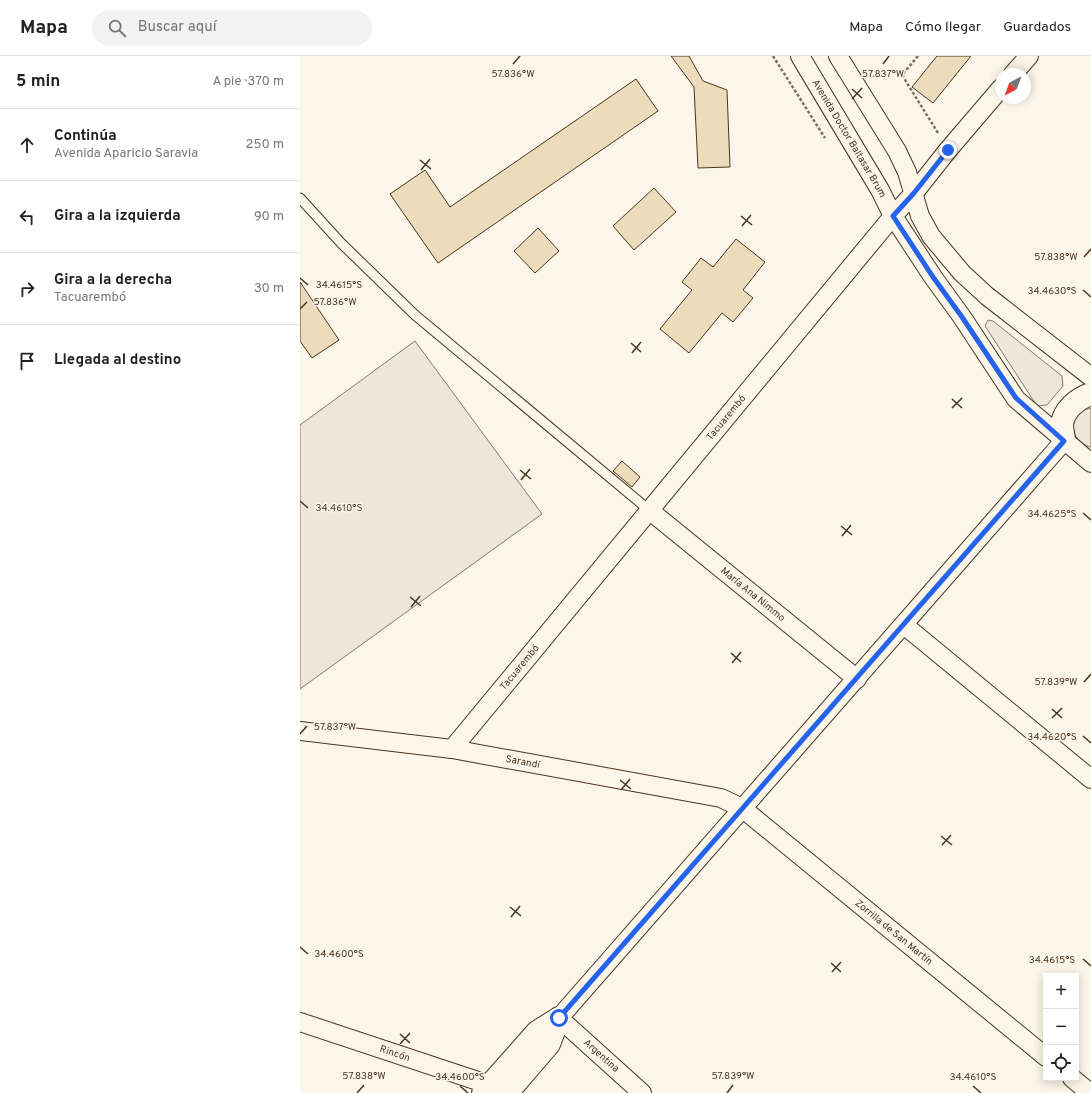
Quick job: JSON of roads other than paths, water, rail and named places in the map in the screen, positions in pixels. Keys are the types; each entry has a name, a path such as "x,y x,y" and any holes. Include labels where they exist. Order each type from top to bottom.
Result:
{"street":[{"name":"Avenida Doctor Baltasar Brum","path":"800,56 880,190 893,216 1016,398 1091,463"},
{"path":"838,56 897,151 907,172 920,216 930,236 962,273 987,296 1091,377"},
{"path":"1018,68 1029,56"},
{"name":"Tacuarembó","path":"452,749 995,95"},
{"path":"493,1090 549,1044 559,1018 1064,441 1062,424 1065,414 1072,405 1084,396 1091,394"},
{"name":"María Ana Nimmo","path":"650,510 857,679"},
{"path":"904,625 1091,779"},
{"name":"Sarandí","path":"300,732 452,749 721,798 742,808"},
{"name":"Zorrilla de San Martín","path":"742,808 1043,1055"},
{"name":"Argentina","path":"559,1018 642,1093"},
{"name":"Rincón","path":"300,1022 493,1090"},
{"path":"1076,1081 1090,1093"}],"lane":[{"path":"300,198 341,243 415,315 650,510"}]}
